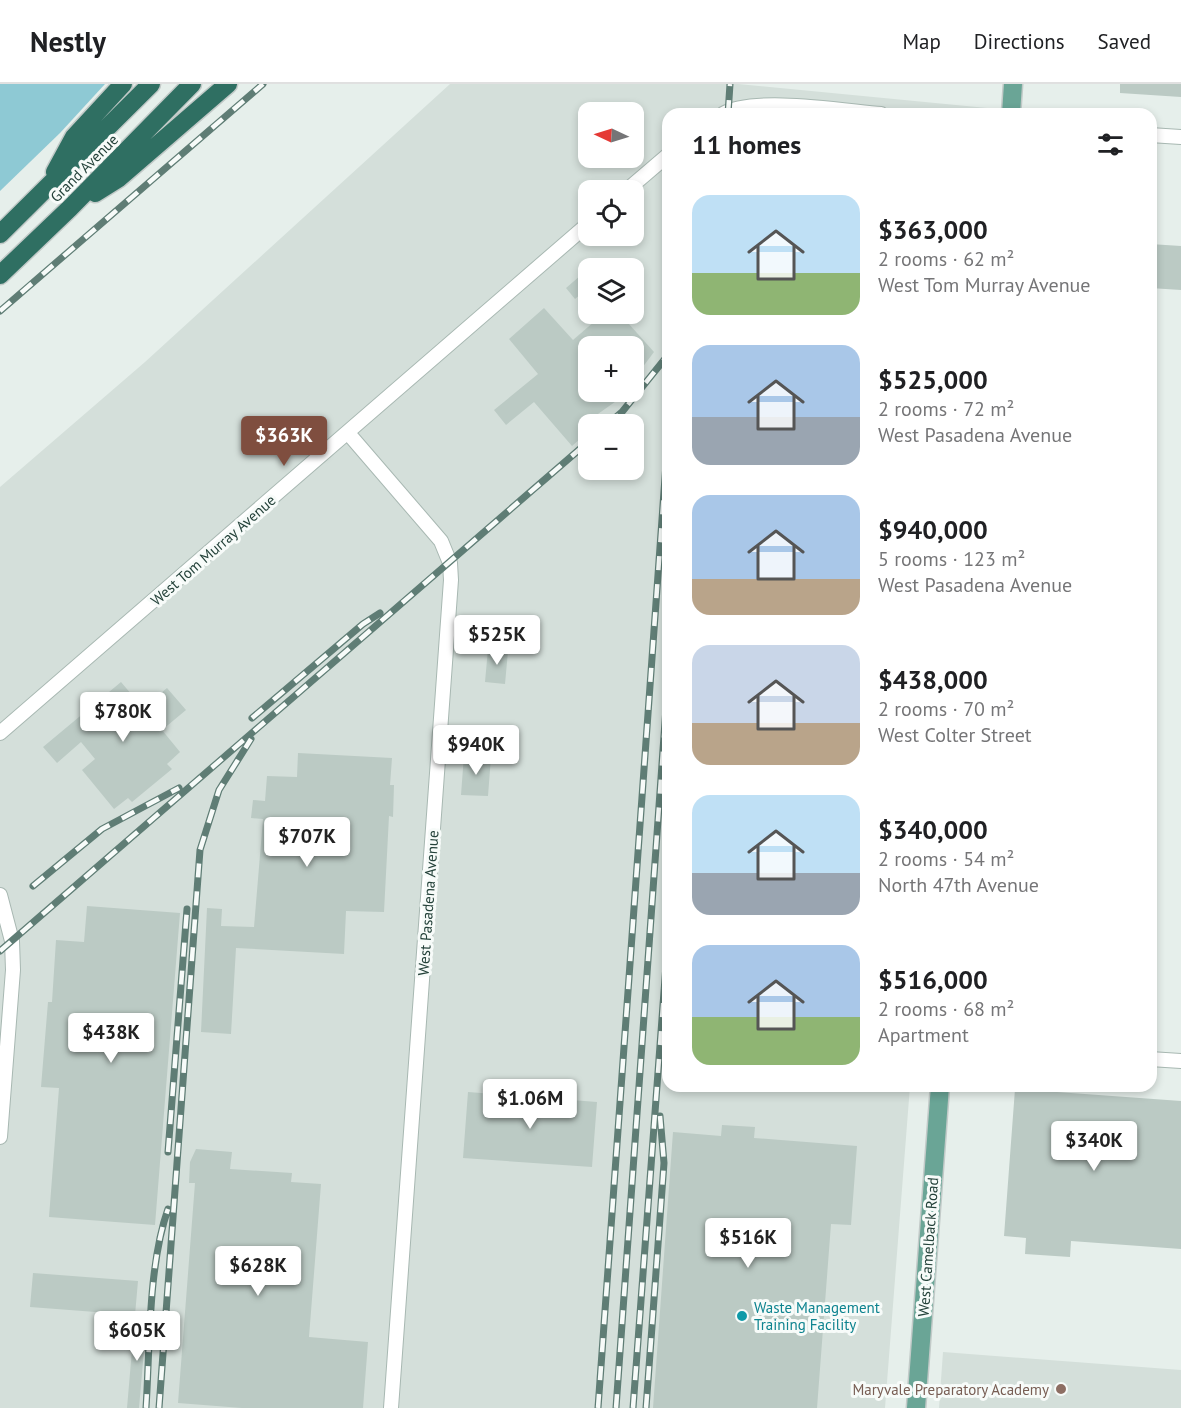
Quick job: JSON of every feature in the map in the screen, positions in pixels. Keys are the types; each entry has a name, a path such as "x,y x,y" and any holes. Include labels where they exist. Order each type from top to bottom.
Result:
{"highway":[{"path":"44,192 74,137 123,84"},
{"name":"Grand Avenue","path":"0,234 151,84"},
{"name":"Grand Avenue","path":"0,275 70,208 192,84"},
{"path":"70,208 119,178 228,84"}],"main road":[{"path":"1011,108 1013,84"},
{"name":"West Camelback Road","path":"916,1408 940,1092"}],"street":[{"path":"749,108 763,105 802,108"},
{"path":"1157,135 1181,137"},
{"path":"639,180 662,160"},
{"name":"West Tom Murray Avenue","path":"0,733 578,233"},
{"name":"West Pasadena Avenue","path":"348,433 441,541 450,563 451,580 391,1408"},
{"path":"0,896 12,941 13,970 0,1137"},
{"path":"1157,1059 1181,1061"}],"shaded area":[{"path":"450,84 738,84 987,108 662,108 662,1092 910,1092 885,1408 0,1408 0,487 145,362"},
{"name":"Maryvale Preparatory Academy","path":"943,1352 1181,1370 1181,1408 939,1408"}],"water":[{"path":"0,84 105,84 60,133 0,191"}],"building":[{"path":"1120,84 1181,84 1181,97 1120,93"},
{"path":"1157,244 1181,246 1181,290 1157,288"},
{"path":"578,278 578,296 575,299 566,288"},
{"path":"544,308 573,340 591,324 629,324 640,336 578,336 578,402 615,402 598,414 578,414 578,441 572,446 534,402 506,425 494,410 538,374 509,339"},
{"path":"644,341 654,352 644,365"},
{"path":"488,649 508,651 505,684 485,682"},
{"path":"121,682 143,708 167,688 186,710 162,730 180,752 167,764 172,769 132,802 128,798 114,809 82,770 95,759 81,742 57,763 43,747"},
{"path":"298,753 392,758 390,785 394,785 393,817 389,816 384,912 346,911 344,954 236,948 231,1034 201,1032 207,908 222,909 221,926 254,927 263,819 251,818 253,800 265,801 267,776 297,777"},
{"path":"464,755 491,757 488,796 461,795"},
{"path":"87,906 180,913 155,1225 49,1217 59,1088 41,1087 48,1002 52,1002 56,940 84,942"},
{"path":"468,1092 597,1102 592,1167 463,1158"},
{"path":"1015,1092 1056,1092 1181,1101 1181,1249 1071,1241 1070,1257 1025,1254 1026,1238 1004,1236"},
{"name":"Waste Management Training Facility","path":"722,1125 755,1127 754,1138 857,1146 851,1225 831,1224 817,1408 653,1408 673,1132 721,1136"},
{"path":"196,1149 232,1152 230,1169 292,1173 291,1182 321,1184 309,1337 368,1342 363,1408 242,1408 178,1403 195,1183 189,1183 190,1162"},
{"path":"33,1273 138,1281 135,1315 30,1307"},
{"path":"135,1315 147,1316 139,1408 127,1408"}],"railway":[{"path":"0,311 263,84"},
{"path":"728,108 730,84"},
{"path":"620,414 662,362"},
{"path":"0,951 578,451"},
{"path":"598,1408 662,519"},
{"path":"252,718 363,624 380,613"},
{"path":"159,1408 200,850 219,790 251,739"},
{"path":"616,1408 662,764"},
{"path":"33,886 102,829 179,788"},
{"path":"168,1152 187,909"},
{"path":"633,1408 662,1019"},
{"path":"646,1408 664,1163 660,1116"},
{"path":"146,1408 153,1281 161,1231 168,1209"}],"place":[{"name":"Waste Management Training Facility","path":"742,1316"},
{"name":"Maryvale Preparatory Academy","path":"1061,1389"}]}
